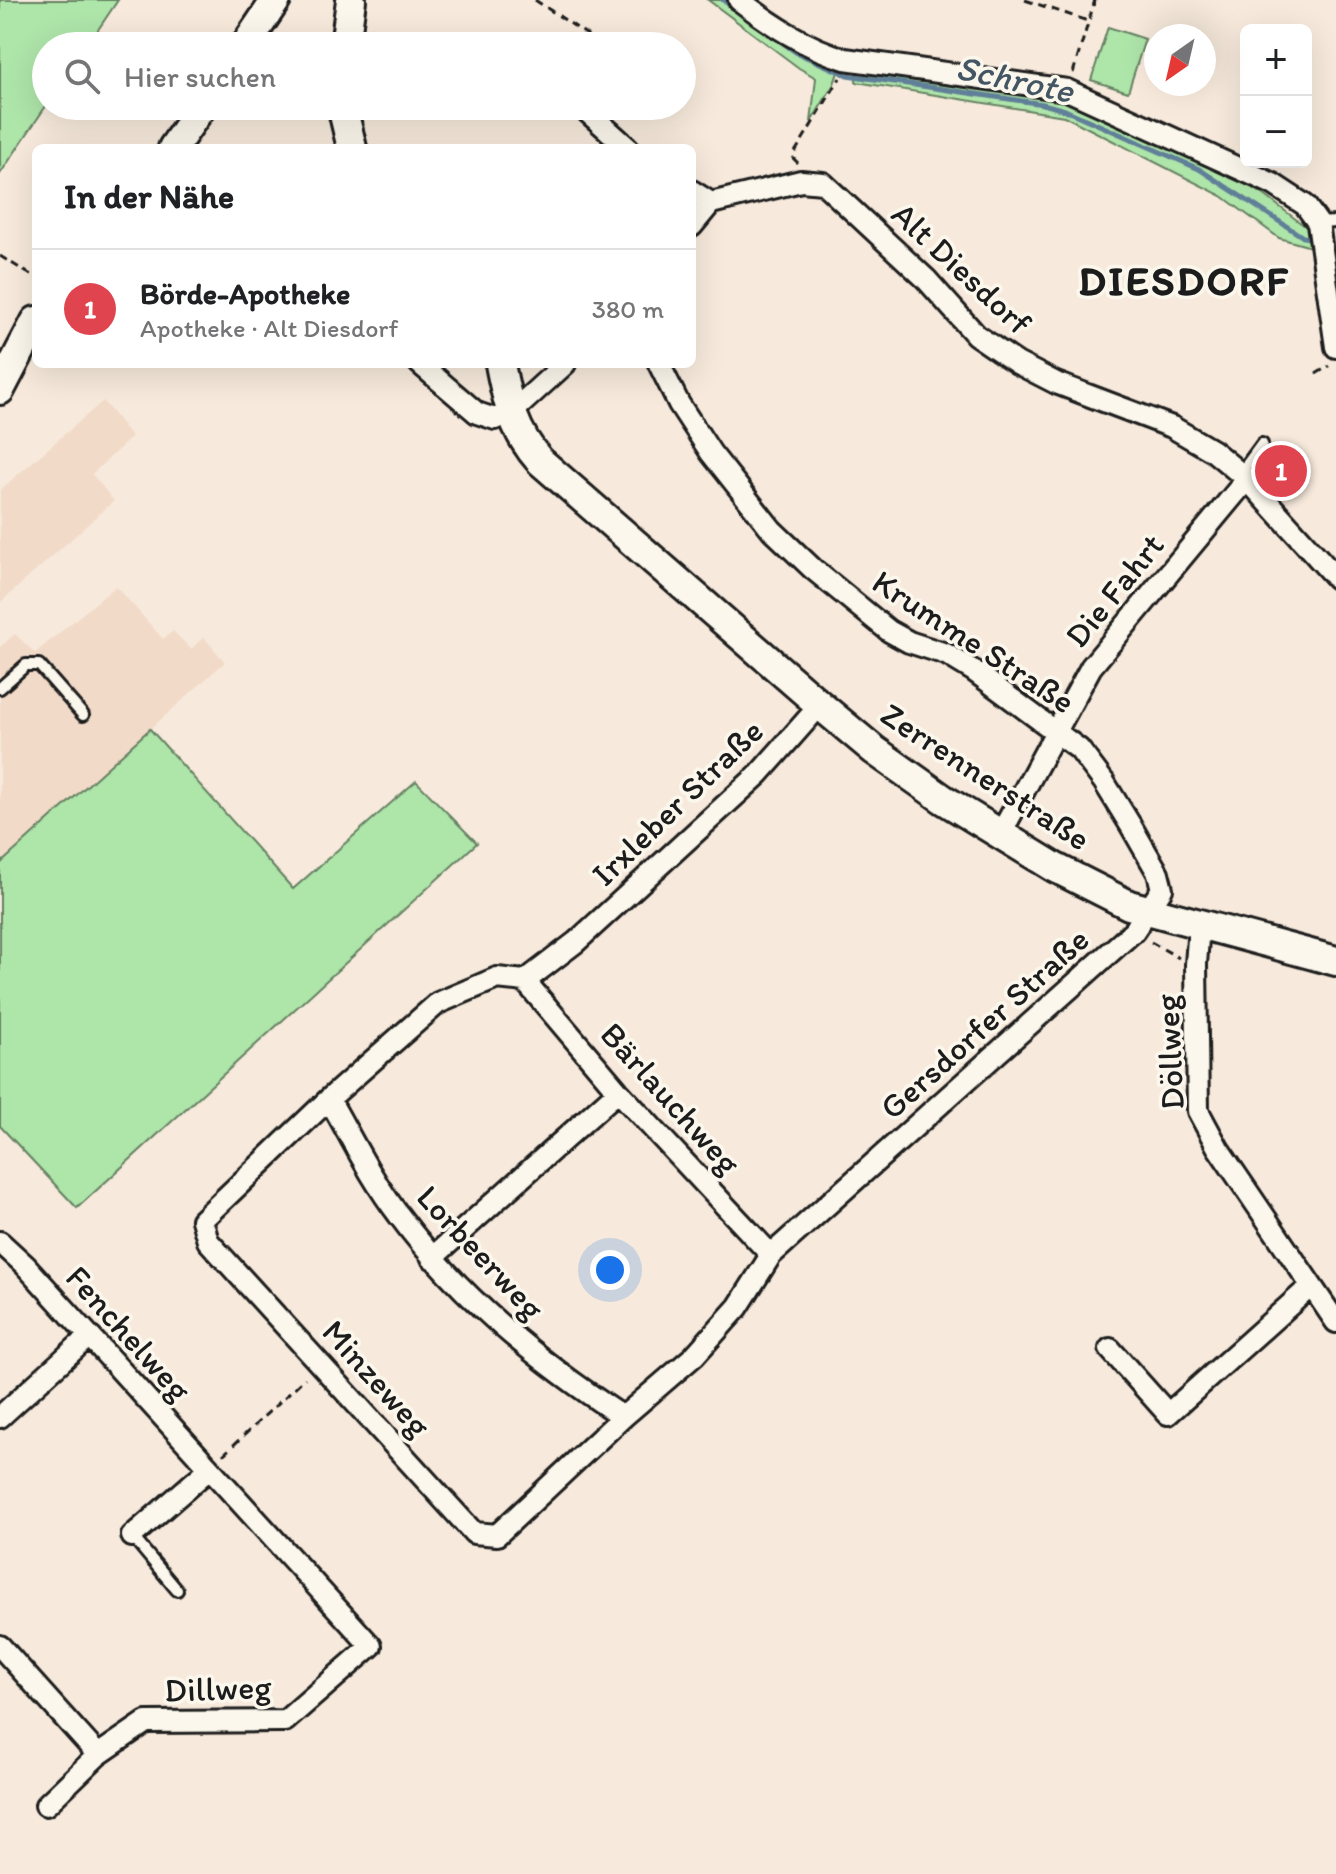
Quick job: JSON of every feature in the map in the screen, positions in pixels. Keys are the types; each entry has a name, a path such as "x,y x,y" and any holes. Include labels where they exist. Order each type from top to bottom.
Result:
{"main road":[{"path":"254,32 276,0"},
{"path":"347,32 351,0"},
{"path":"176,144 192,120"},
{"path":"345,120 351,144"},
{"path":"0,390 32,329"},
{"name":"Zerrennerstraße","path":"501,368 510,414 520,436 540,461 820,705 900,770 1141,921 1199,926 1336,961"}],"street":[{"path":"739,0 799,41 845,59 1067,90 1273,184 1327,222 1324,260 1336,347"},
{"path":"597,120 624,144"},
{"path":"696,221 711,203 813,181"},
{"name":"Alt Diesdorf","path":"813,181 823,183 832,190 926,279 976,335 1017,363 1056,383 1172,427 1213,451 1243,476 1336,578"},
{"path":"696,194 711,203"},
{"path":"425,368 480,414 495,419 510,414 561,368"},
{"name":"Krumme Straße","path":"661,368 694,429 779,537 875,621 909,642 946,654 974,671 1076,745 1089,759 1158,873 1162,889 1141,921"},
{"name":"Die Fahrt","path":"1000,835 1091,667 1243,476"},
{"name":"Irxleber Straße","path":"525,981 576,942 759,774 820,705"},
{"name":"Gersdorfer Straße","path":"859,1178 1141,921"},
{"name":"Döllweg","path":"1199,926 1196,964 1198,1111 1218,1148 1336,1322"},
{"name":"Minzeweg","path":"525,981 497,978 438,1003 329,1099 202,1220 208,1241 474,1533 497,1535 623,1417 694,1356 738,1307 771,1255 859,1178"},
{"name":"Bärlauchweg","path":"525,981 618,1091 771,1255"},
{"path":"432,1258 618,1091"},
{"name":"Lorbeerweg","path":"329,1099 396,1213 432,1258 493,1320 566,1380 623,1417"},
{"name":"Fenchelweg","path":"0,1242 25,1265 371,1646"},
{"path":"1110,1349 1168,1414 1311,1286"},
{"path":"0,1417 89,1336"},
{"path":"132,1536 209,1469"},
{"name":"Dillweg","path":"46,1805 98,1755 146,1722 285,1721 371,1646"},
{"path":"0,1647 98,1755"}],"lane":[{"path":"1243,476 1262,444"},
{"path":"0,688 26,665 39,665 83,715"},
{"path":"132,1536 177,1590"}],"path":[{"path":"535,0 583,32"},
{"path":"1025,0 1088,21"},
{"path":"1067,90 1095,0"},
{"path":"813,181 792,157 839,83"},
{"path":"0,256 32,276"},
{"path":"1316,374 1326,370 1336,358"},
{"path":"1141,921 1161,949 1196,964"},
{"path":"209,1469 321,1363"}],"shaded area":[{"path":"103,401 132,437 92,474 114,501 0,603 0,490"},
{"path":"116,586 163,639 173,631 191,649 204,637 225,662 0,864 0,647 15,634 35,653"}],"green space":[{"path":"0,0 118,0 96,32 32,32 32,120 37,120 0,174"},
{"path":"708,0 729,0 789,45 839,69 834,84 811,122 816,78"},
{"path":"1108,27 1144,39 1128,92 1091,80"},
{"path":"857,67 1067,100 1205,161 1263,194 1306,227 1311,247 1279,238 1222,196 1064,116 856,82"},
{"path":"150,729 293,889 416,781 477,843 77,1208 0,1126 0,864"}],"waterway":[{"name":"Schrote","path":"723,0 737,10"},
{"name":"Schrote","path":"765,30 797,53 847,75 1043,104 1065,110 1199,169 1303,237 1315,239"}],"place":[{"name":"Börde-Apotheke","path":"1281,471"}],"district":[{"name":"DIESDORF","path":"1184,280"}]}
